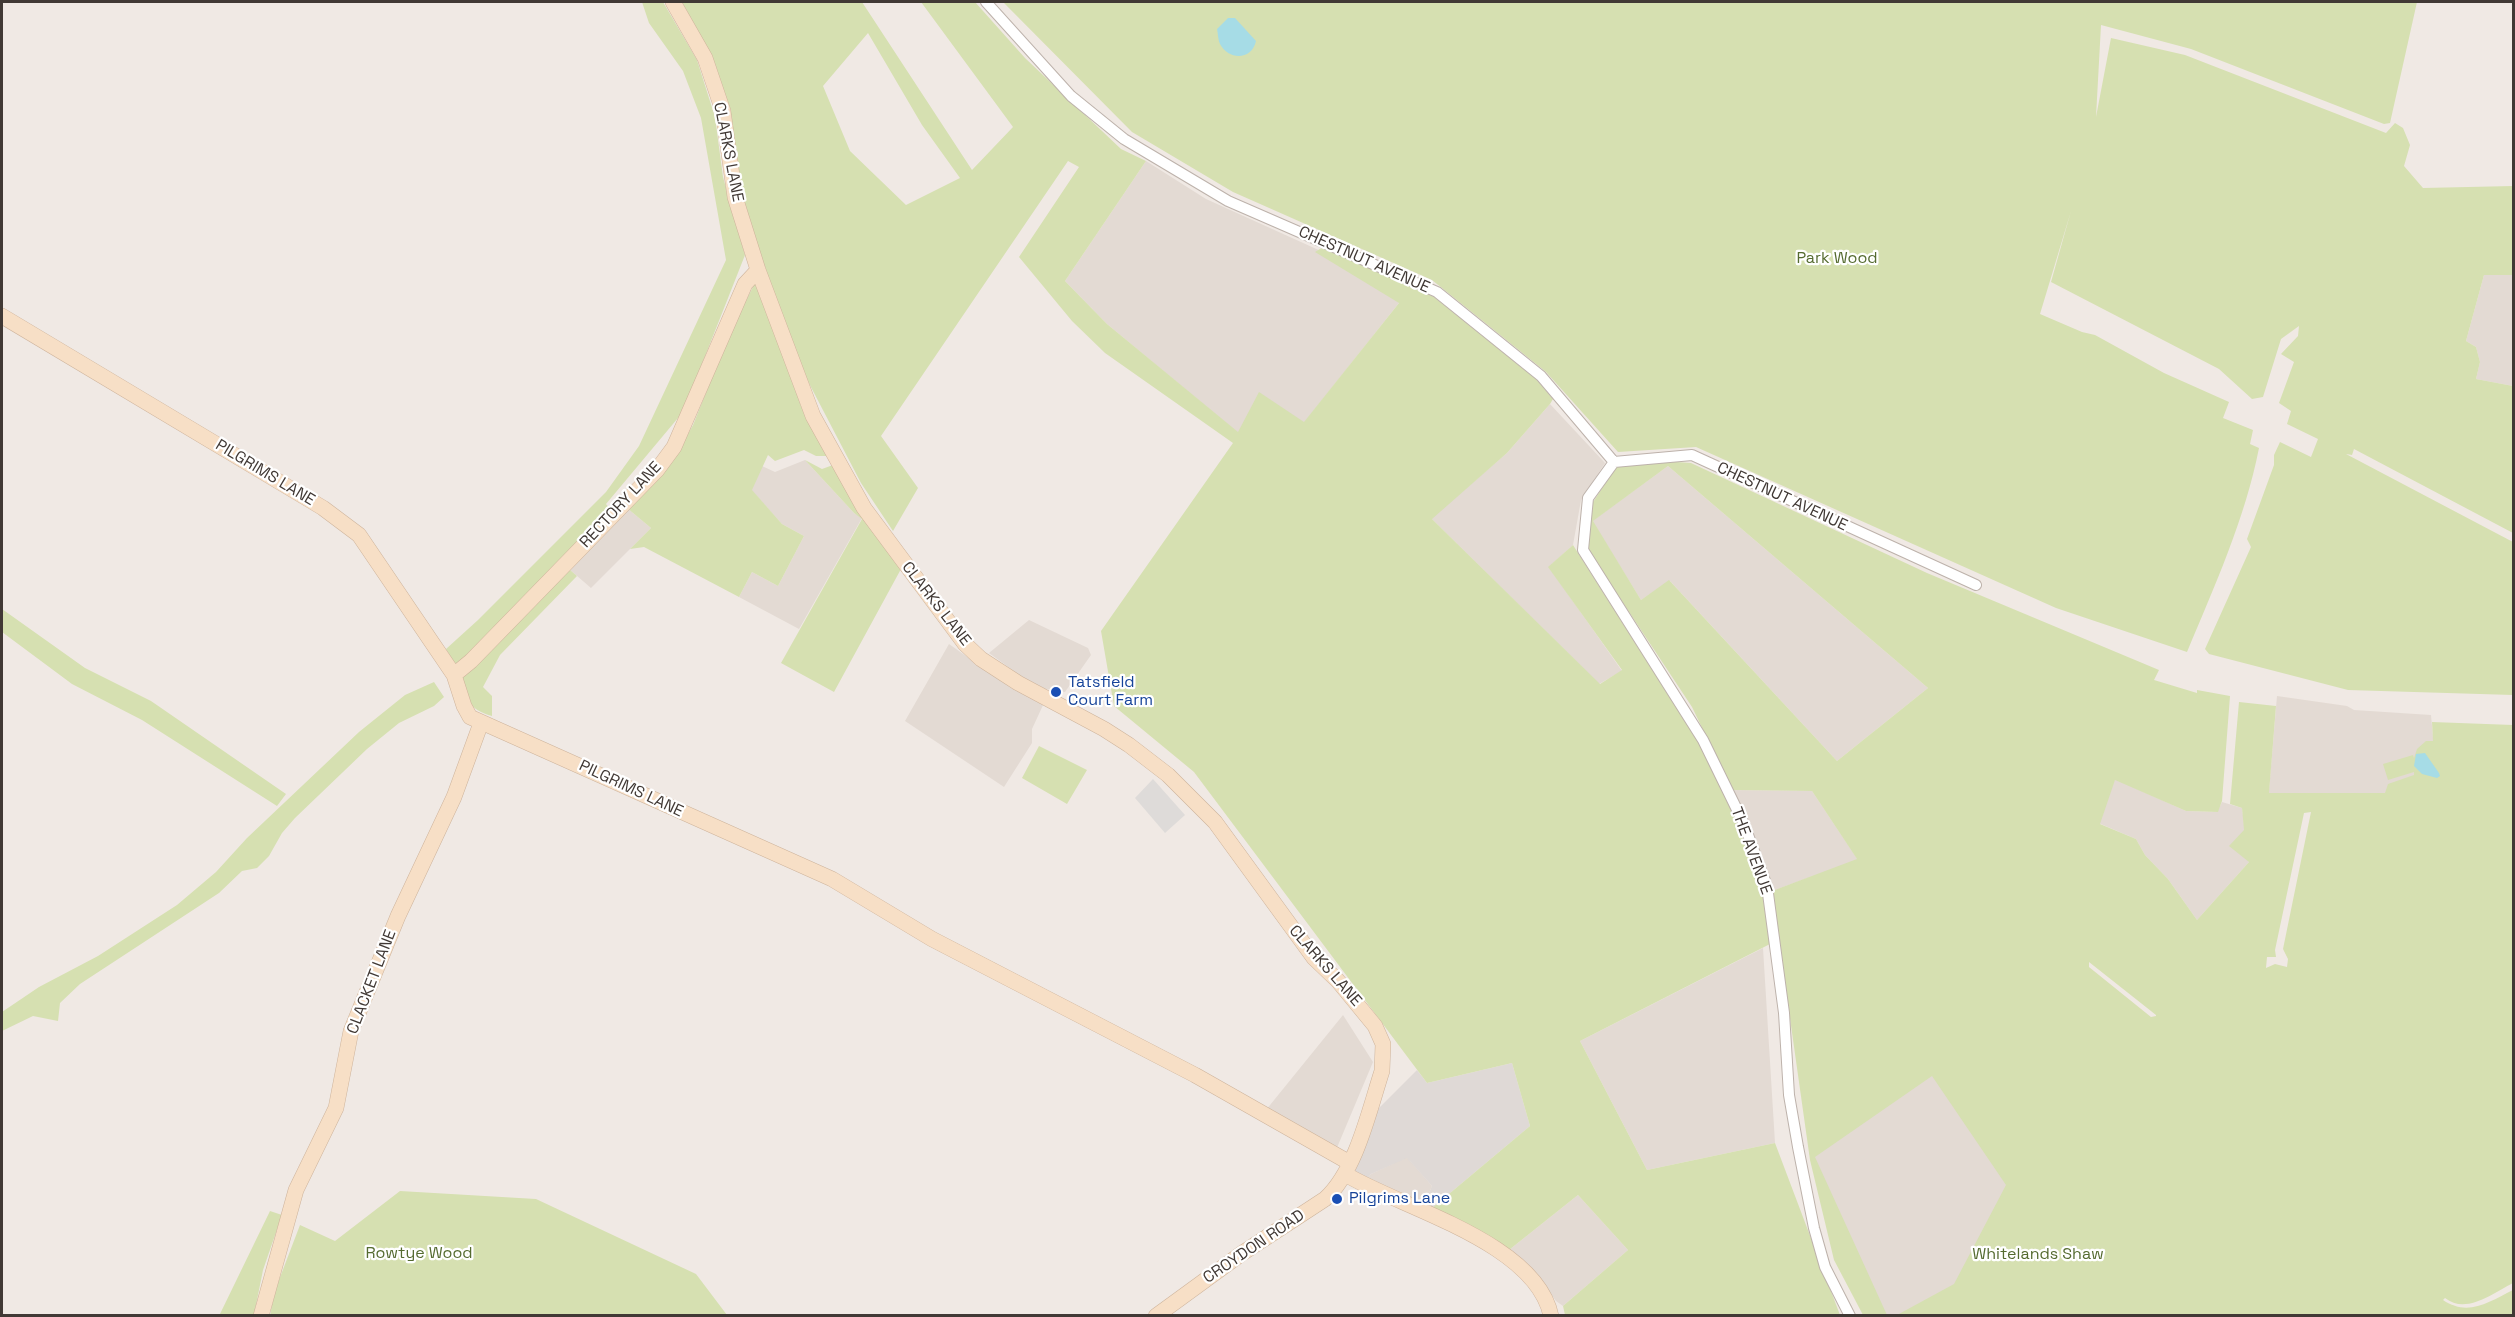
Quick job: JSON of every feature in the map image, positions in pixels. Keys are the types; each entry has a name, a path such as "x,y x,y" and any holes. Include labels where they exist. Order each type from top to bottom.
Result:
{"street":[{"name":"CLARKS LANE","path":"672,2 705,58 723,111 735,197 758,270 813,416 864,508 955,633 981,659 1018,683 1115,735 1191,795 1232,841 1279,912 1314,958 1338,981 1375,1026 1383,1044 1382,1071 1347,1169"},
{"name":"CHESTNUT AVENUE","path":"986,2 1071,96 1124,139 1228,201 1437,292 1540,376 1614,462 1692,455 1976,585"},
{"name":"RECTORY LANE","path":"454,675 471,661 657,470 674,447 745,285 758,270"},
{"name":"PILGRIMS LANE","path":"2,316 323,508 359,535 454,675 470,717 499,728 832,879 932,939 1195,1075 1347,1169 1436,1215 1507,1257 1539,1289 1551,1316"},
{"name":"THE AVENUE","path":"1614,462 1588,498 1583,550 1703,740 1744,824 1767,886 1784,1013 1789,1095 1798,1147 1814,1228 1825,1268 1850,1316"},
{"name":"CLACKET LANE","path":"261,1316 297,1190 336,1108 351,1031 398,916 453,797 481,723"},
{"name":"CROYDON ROAD","path":"1156,1316 1241,1254 1325,1199 1337,1188 1347,1169"}],"shaded area":[{"path":"1146,161 1206,199 1323,252 1406,294 1304,423 1238,433 1107,324 1065,281"},
{"path":"2484,275 2513,275 2513,386 2476,379 2480,362 2476,347 2466,341"},
{"path":"1550,404 1605,463 1581,500 1573,545 1549,567 1622,671 1599,684 1431,518 1507,453"},
{"path":"805,460 854,513 862,518 799,629 739,597 752,572 778,586 804,536 782,524 751,490 762,466 775,472"},
{"path":"1668,466 1928,688 1837,761 1670,581 1641,600 1592,521"},
{"path":"627,508 651,528 591,588 569,569"},
{"path":"1029,620 1088,648 1091,655 1065,692 1045,689 1022,677 989,653"},
{"path":"949,644 1011,688 1044,703 1032,729 1032,743 1004,787 905,721"},
{"path":"2277,696 2347,706 2354,710 2431,715 2435,759 2426,799 2268,802"},
{"path":"1153,779 1185,815 1165,833 1135,798"},
{"path":"2115,779 2186,811 2217,812 2222,802 2242,808 2249,862 2197,920 2168,879 2145,855 2136,839 2096,822"},
{"path":"1732,790 1812,791 1858,860 1772,891 1756,841"},
{"path":"1763,948 1775,1143 1647,1170 1580,1041"},
{"path":"1343,1015 1373,1062 1336,1150 1266,1110"},
{"path":"1935,1060 2016,1185 1959,1290 1908,1315 1874,1315 1809,1153"},
{"path":"1512,1063 1530,1126 1431,1209 1423,1206 1432,1186 1407,1158 1371,1174 1365,1181 1355,1171 1356,1156 1379,1108 1417,1070 1427,1083"},
{"path":"1407,1157 1432,1186 1423,1206 1365,1181 1371,1174"},
{"path":"1578,1195 1628,1250 1563,1306 1556,1301 1539,1278 1509,1250"}],"green space":[{"path":"642,2 663,2 697,60 715,117 723,177 745,255 683,412 606,504 610,509 530,594 456,666 446,649 606,492 639,446 726,260 701,118 683,71 649,23"},
{"path":"682,2 862,2 972,170 1013,127 921,2 975,2 1025,58 1121,149 1146,161 1065,281 1107,324 1238,432 1259,392 1304,422 1399,303 1315,252 1323,247 1434,297 1536,379 1553,399 1550,404 1507,453 1432,519 1600,684 1622,670 1548,567 1573,545 1709,759 1762,881 1770,944 1580,1041 1647,1170 1775,1143 1840,1315 1565,1315 1563,1306 1628,1250 1578,1195 1509,1250 1431,1209 1530,1126 1512,1063 1427,1083 1194,772 1114,706 1101,631 1233,443 1105,353 1072,321 1019,257 1079,167 1068,161 881,436 918,488 893,531 861,483 801,368 760,258 743,198 729,108 713,59","holes":["868,33 922,125 960,178 906,205 850,151 823,86"]},
{"name":"Park Wood","path":"1003,2 2417,2 2390,123 2384,124 2191,49 2101,25 2096,117 2111,38 2185,55 2386,133 2395,123 2403,128 2410,145 2404,166 2423,188 2513,186 2513,275 2484,275 2466,341 2476,347 2480,362 2476,379 2513,386 2513,533 2354,449 2352,455 2346,454 2513,542 2513,695 2348,690 2209,654 2205,649 2251,547 2247,539 2280,442 2311,457 2318,439 2287,424 2291,411 2279,403 2294,362 2281,354 2298,336 2299,326 2281,339 2263,397 2252,399 2219,369 2051,282 2071,211 2040,314 2082,332 2095,335 2164,373 2229,402 2223,418 2253,430 2250,444 2259,448 2237,526 2187,652 2056,608 1696,447 1618,452 1546,372 1432,280 1233,192 1132,132"},
{"path":"756,281 777,334 801,406 828,456 816,456 804,450 775,461 768,455 752,490 782,524 804,536 778,586 752,572 739,597 644,547 630,549 651,528 627,508 684,441 693,425 732,328"},
{"path":"805,460 822,469 833,465 901,569 834,692 781,663 862,519"},
{"name":"Whitelands Shaw","path":"1663,461 1691,463 1927,573 2159,670 2154,680 2197,693 2197,690 2230,696 2222,801 2218,812 2186,811 2115,780 2100,824 2136,839 2145,855 2168,879 2197,920 2249,862 2229,846 2244,830 2242,808 2230,804 2239,702 2276,706 2269,793 2385,793 2388,784 2414,775 2414,772 2388,780 2383,764 2413,755 2414,758 2417,749 2426,741 2433,741 2432,722 2513,725 2513,1283 2479,1301 2462,1304 2453,1303 2445,1298 2443,1300 2461,1307 2478,1306 2513,1290 2513,1315 1897,1315 1954,1284 2006,1185 1932,1076 1815,1157 1887,1315 1863,1315 1834,1260 1810,1160 1772,891 1857,859 1812,791 1732,790 1692,707 1588,550 1593,502 1616,467","holes":["1668,466 1928,688 1837,761 1669,580 1641,600 1593,521","2311,812 2283,949 2288,959 2287,967 2275,964 2266,968 2267,957 2276,957 2275,950 2304,813","2089,962 2156,1016 2151,1017 2089,967"]},
{"path":"569,569 577,576 500,655 483,687 492,696 492,716 473,707 460,678"},
{"path":"2,609 85,668 151,701 286,794 277,806 142,720 72,684 2,632"},
{"path":"434,682 444,697 434,706 399,723 367,749 295,818 282,833 269,856 257,868 242,871 219,893 80,984 60,1003 58,1021 33,1016 2,1031 2,1012 39,987 98,956 177,905 216,872 247,838 359,732 405,695"},
{"path":"1039,746 1087,770 1067,804 1022,778"},
{"name":"Rowtye Wood","path":"400,1191 536,1199 696,1274 727,1315 270,1316 274,1293 300,1225 335,1241"},
{"path":"270,1211 282,1215 263,1270 254,1315 219,1316"}],"water":[{"path":"1228,18 1235,18 1256,41 1254,47 1245,55 1234,56 1224,50 1220,44 1217,29"},
{"path":"2425,753 2439,773 2440,776 2437,778 2422,774 2414,766 2416,754"}],"place":[{"name":"Tatsfield Court Farm","path":"1056,692"},
{"name":"Pilgrims Lane","path":"1337,1199"}]}
